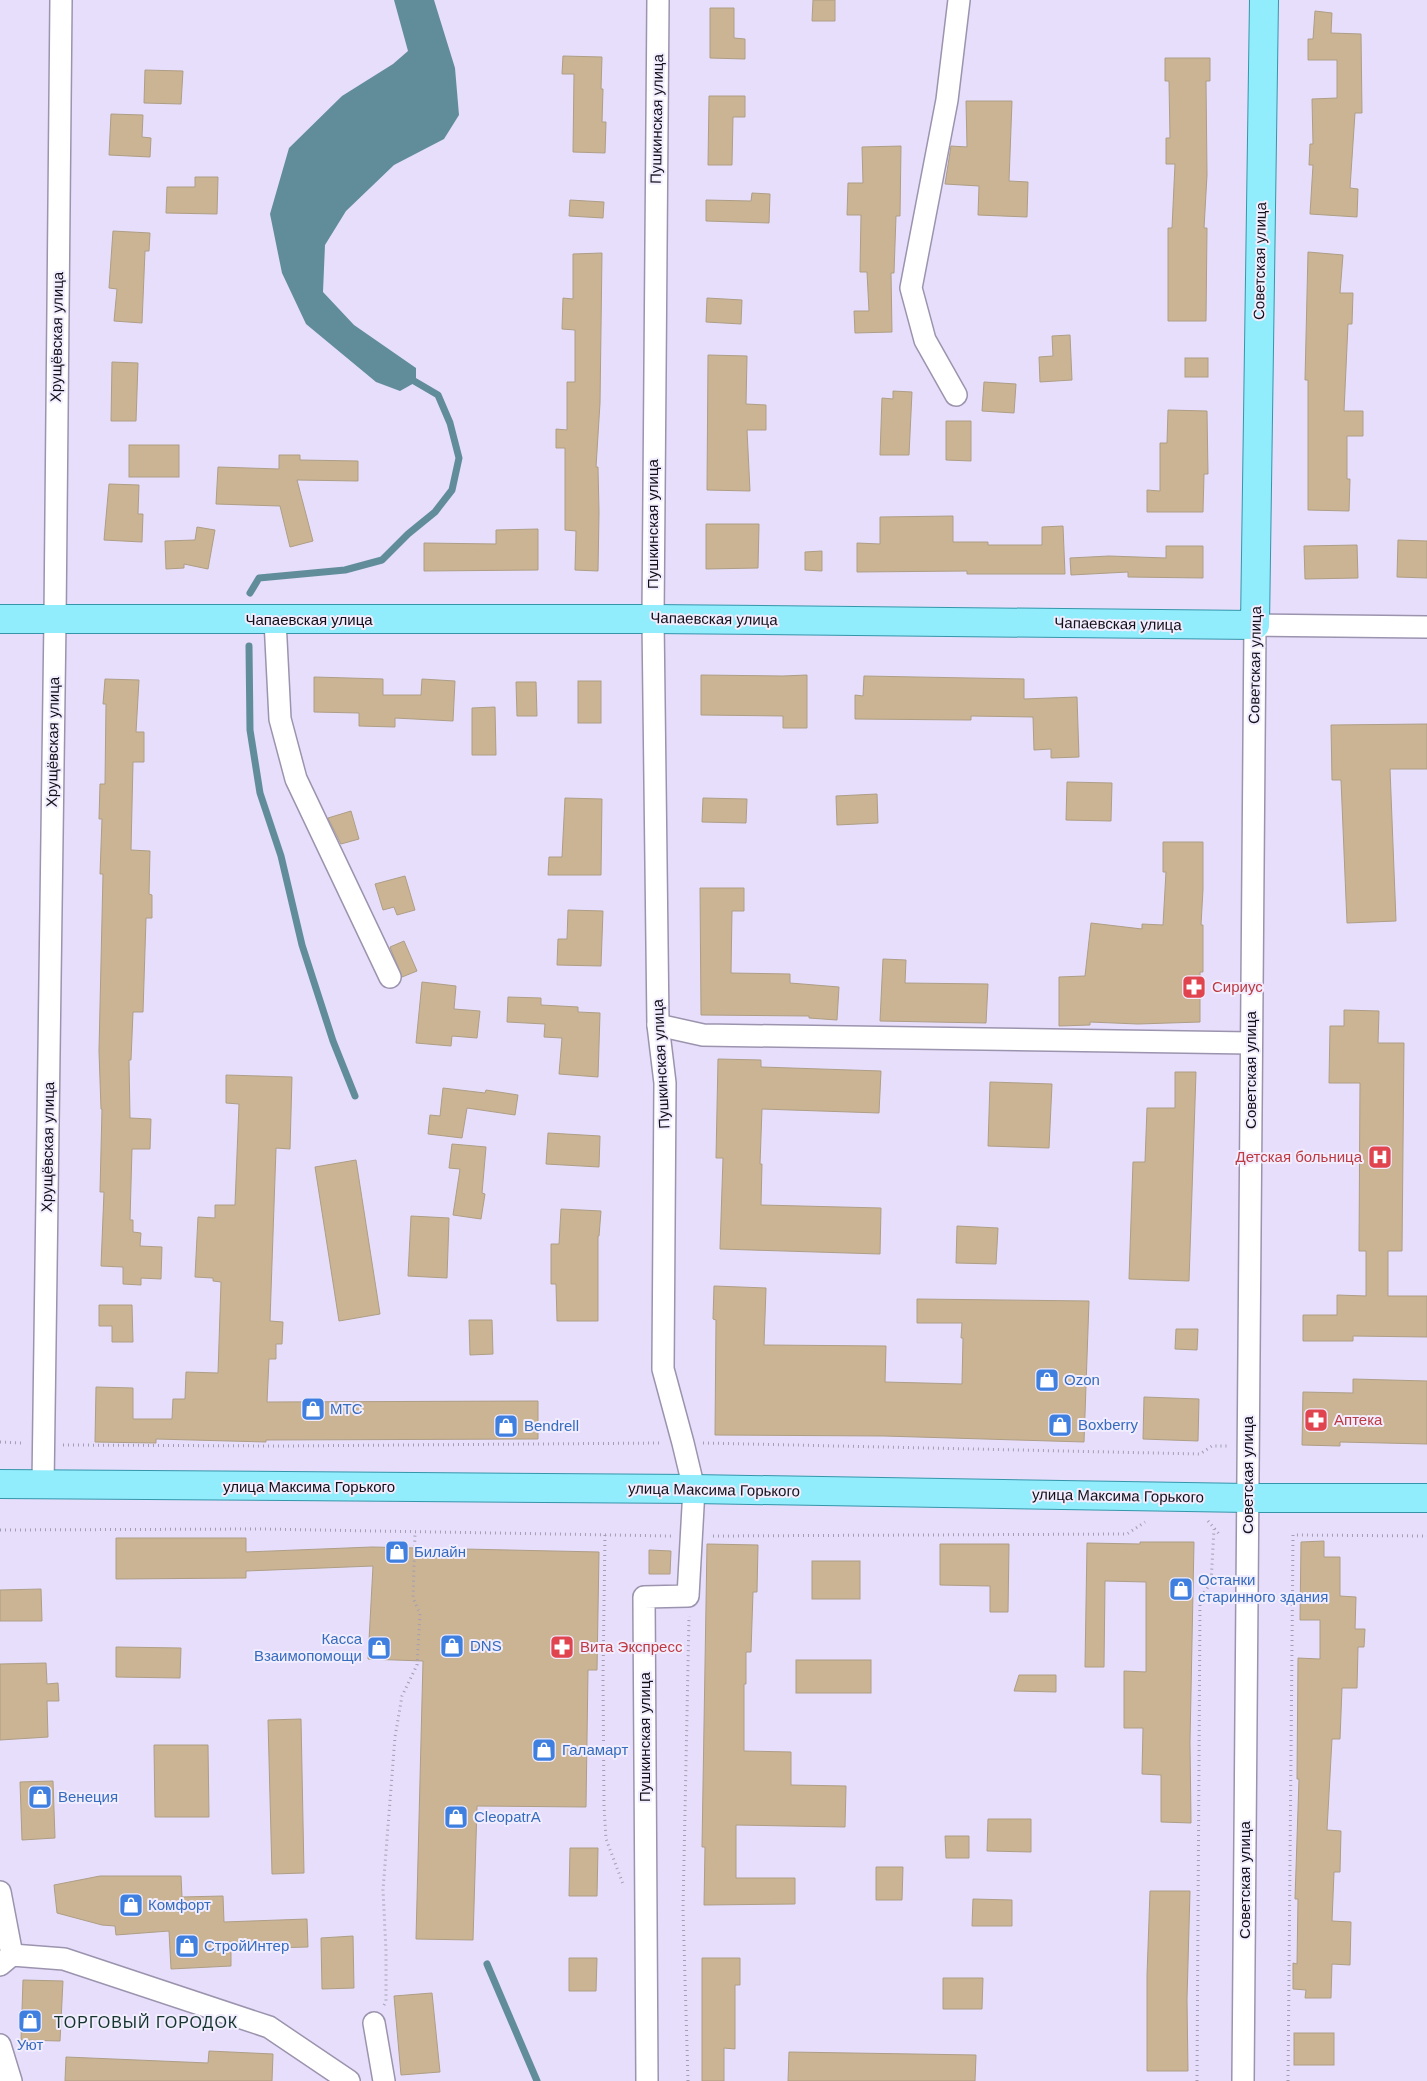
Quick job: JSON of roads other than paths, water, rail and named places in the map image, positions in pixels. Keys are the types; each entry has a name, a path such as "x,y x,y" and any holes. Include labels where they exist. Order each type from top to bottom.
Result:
{"main road":[{"name":"Советская улица","path":"1255,625 1264,0"},
{"name":"Чапаевская улица","path":"0,619 653,619 1255,625"},
{"name":"улица Максима Горького","path":"0,1484 694,1489 1248,1498 1427,1498"}],"street":[{"name":"Хрущёвская улица","path":"43,1485 55,620 60,0"},
{"name":"Пушкинская улица","path":"647,2081 644,1597 688,1596 694,1489 663,1369 665,1083 658,1026 653,619 658,0"},
{"path":"956,395 925,340 911,288 947,100 959,0"},
{"path":"275,620 280,719 296,779 390,977"},
{"name":"Чапаевская улица","path":"1255,625 1427,627"},
{"name":"Советская улица","path":"1244,2081 1255,625"},
{"path":"658,1026 703,1035 1252,1043"},
{"path":"0,1892 6,1960 64,1959 269,2027 349,2081"},
{"path":"374,2023 384,2081"},
{"path":"0,2045 11,2081"}],"water":[{"path":"394,0 434,0 455,68 459,115 444,139 394,165 346,211 325,245 323,292 354,325 416,368 416,382 400,391 376,382 306,324 282,273 270,214 289,148 342,96 393,64 408,51"}],"waterway":[{"path":"250,593 259,578 345,570 382,560 408,534 435,512 452,490 459,458 450,423 438,395 409,378"},
{"path":"249,646 250,730 260,793 281,856 302,945 333,1041 355,1096"},
{"path":"487,1964 537,2081"}],"place":[{"name":"Сириус","path":"1194,987"},
{"name":"Детская больница","path":"1380,1157"},
{"name":"Ozon","path":"1047,1380"},
{"name":"МТС","path":"313,1409"},
{"name":"Аптека","path":"1316,1420"},
{"name":"Boxberry","path":"1060,1425"},
{"name":"Bendrell","path":"506,1426"},
{"name":"Билайн","path":"397,1552"},
{"name":"Останки старинного здания","path":"1181,1589"},
{"name":"DNS","path":"452,1646"},
{"name":"Вита Экспресс","path":"562,1647"},
{"name":"Касса Взаимопомощи","path":"379,1648"},
{"name":"Галамарт","path":"544,1750"},
{"name":"Венеция","path":"40,1797"},
{"name":"CleopatrA","path":"456,1817"},
{"name":"Комфорт","path":"131,1905"},
{"name":"СтройИнтер","path":"187,1946"},
{"name":"Уют","path":"30,2021"}],"district":[{"name":"ТОРГОВЫЙ ГОРОДОК","path":"146,2022"}]}
